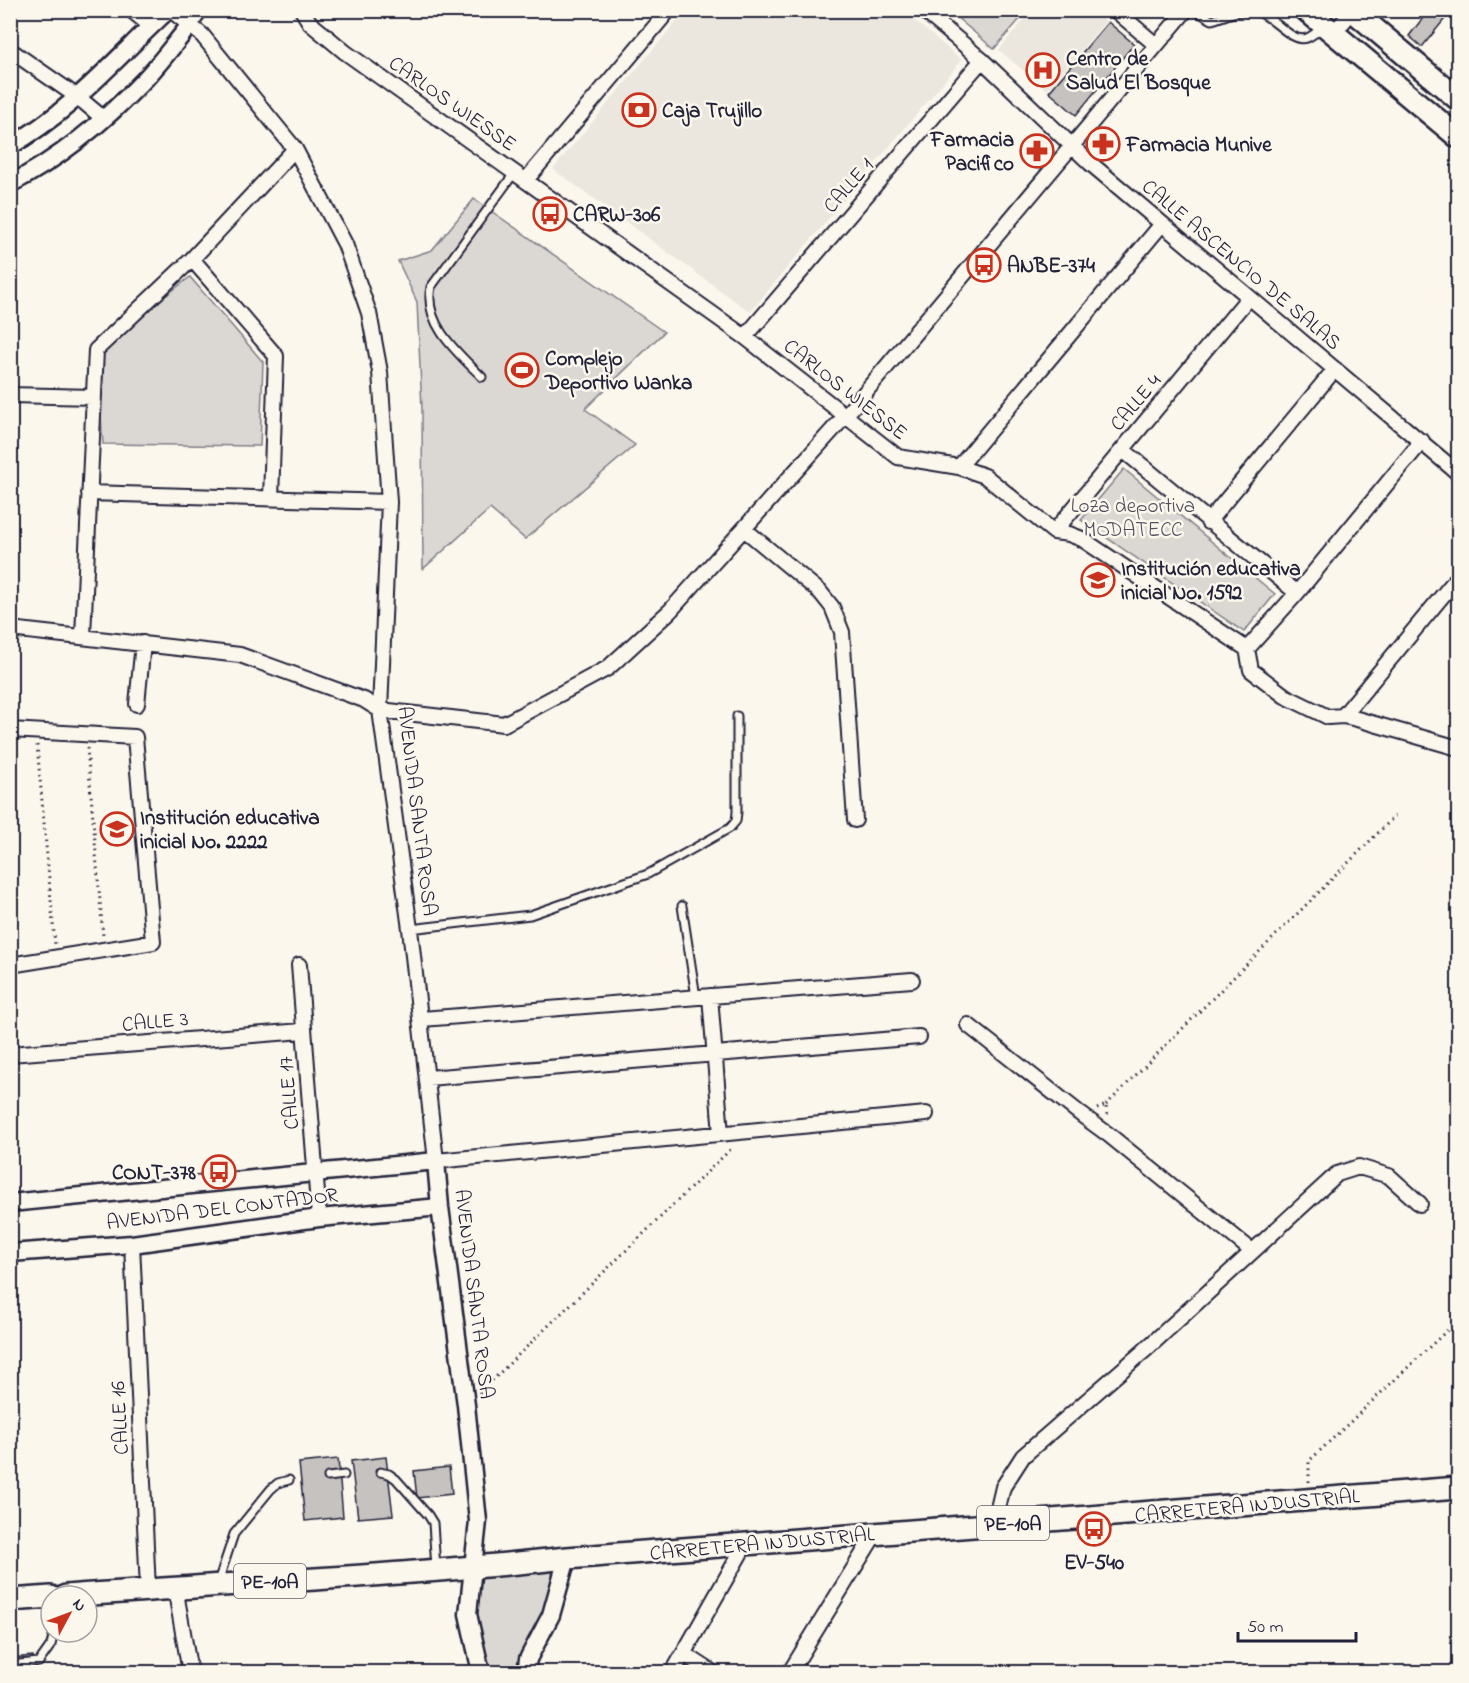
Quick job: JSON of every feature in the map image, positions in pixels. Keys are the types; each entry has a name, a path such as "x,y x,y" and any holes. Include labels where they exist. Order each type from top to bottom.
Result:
{"main road":[{"path":"1306,10 1458,134"},
{"path":"1353,11 1458,99"},
{"name":"CARRETERA INDUSTRIAL","path":"99,1594 436,1571 567,1558 1458,1488"},
{"path":"10,1600 39,1598"}],"street":[{"path":"131,10 151,26"},
{"path":"10,146 24,139 79,98 170,10"},
{"name":"AVENIDA SANTA ROSA","path":"170,10 202,34 295,149 345,244 369,313 380,372 388,502 380,710 422,1019 440,1207 466,1405 478,1521 468,1614 482,1672"},
{"path":"10,184 41,168 104,119 146,78 200,10"},
{"name":"CARLOS WIESSE","path":"302,10 310,22 345,52 746,337 898,457 959,467 985,476 1054,532 1082,539 1247,649"},
{"path":"520,176 669,10"},
{"name":"CALLE ASCENCIO DE SALAS","path":"923,10 982,60 1071,147 1458,473"},
{"path":"1115,10 1156,45"},
{"path":"10,629 240,655 364,700 380,710 504,724 608,668 670,611 846,415 1186,10"},
{"path":"1329,30 1353,11"},
{"path":"10,50 79,98 104,119"},
{"name":"CALLE 1","path":"746,337 982,60"},
{"path":"83,636 96,350 192,259 295,149"},
{"path":"959,467 1162,224"},
{"path":"192,259 276,356 271,498"},
{"name":"CALLE 4","path":"1054,532 1249,297"},
{"path":"1208,522 1335,369"},
{"path":"10,395 93,397"},
{"path":"1422,441 1297,593 1247,649 1251,670 1285,696 1328,717 1343,716 1458,748"},
{"path":"1123,450 1297,593"},
{"path":"89,494 388,502"},
{"path":"744,529 820,592 837,615 842,632 855,820"},
{"path":"1343,716 1458,577"},
{"path":"137,704 143,643"},
{"path":"10,730 135,737 153,942 10,965"},
{"name":"CALLE 17","path":"299,965 319,1218"},
{"path":"422,1019 912,980"},
{"path":"703,997 714,1054 721,1134"},
{"path":"968,1025 1252,1251"},
{"name":"CALLE 3","path":"10,1054 303,1030"},
{"path":"428,1078 919,1037"},
{"path":"436,1161 926,1114"},
{"name":"AVENIDA DEL CONTADOR","path":"10,1203 436,1161"},
{"path":"994,1525 1003,1487 1023,1456 1144,1351 1337,1174 1359,1167 1389,1176 1420,1204"},
{"name":"AVENIDA DEL CONTADOR","path":"10,1253 132,1244 319,1218 440,1207"},
{"name":"CALLE 16","path":"132,1244 148,1590"},
{"path":"790,1672 875,1534"},
{"path":"673,1672 745,1545"},
{"path":"526,1672 528,1659 552,1615 567,1558"},
{"path":"175,1587 190,1672"},
{"path":"684,1654 712,1672"}],"lane":[{"path":"1194,10 1212,20 1235,13 1255,11 1273,20 1289,34 1300,39 1329,30"},
{"path":"482,377 451,347 436,323 429,297 431,287 520,176"},
{"path":"410,929 530,915 648,874 730,828 736,821 737,813 737,716"},
{"path":"682,906 703,997"},
{"path":"380,1472 396,1479 433,1523 436,1571"},
{"path":"328,1477 344,1475"},
{"path":"217,1584 234,1534 271,1489 289,1480"},
{"path":"10,1665 39,1662 51,1644"}],"path":[{"path":"35,731 57,957"},
{"path":"86,734 104,950"},
{"path":"1106,1105 1395,816"},
{"path":"466,1405 749,1131"},
{"path":"1312,1500 1309,1461 1458,1320"}],"shaded area":[{"path":"686,10 903,11 962,60 750,312 553,169"},
{"name":"Centro de Salud El Bosque","path":"1032,10 1093,11 1106,21 1047,90 999,50"}],"green space":[{"path":"949,11 1027,11 994,49"},
{"name":"Complejo Deportivo Wanka","path":"474,199 664,332 585,409 635,445 525,539 490,509 423,569 422,409 417,302 398,261 432,250"},
{"path":"190,277 263,362 260,446 103,444 96,350"},
{"name":"Loza deportiva MODATECC","path":"1124,469 1275,594 1244,632 1081,520"},
{"path":"567,1558 526,1672 481,1672 468,1614 474,1568"}],"building":[{"path":"1429,10 1452,10 1422,47 1409,36"},
{"path":"1108,22 1134,44 1076,115 1049,92"},
{"path":"386,1457 393,1515 358,1518 351,1461"},
{"path":"338,1459 343,1517 305,1521 299,1463"},
{"path":"449,1467 452,1494 417,1498 414,1471"},
{"path":"33,1656 34,1671 10,1672 10,1658"}],"place":[{"name":"Centro de Salud El Bosque","path":"1043,70"},
{"name":"Caja Trujillo","path":"639,110"},
{"name":"Farmacia Munive","path":"1103,144"},
{"name":"Farmacia Pacifico","path":"1037,151"},
{"name":"CARW-306","path":"550,214"},
{"name":"ANBE-374","path":"984,265"},
{"name":"Complejo Deportivo Wanka","path":"522,370"},
{"name":"Institución educativa inicial No. 1592","path":"1098,580"},
{"name":"Institución educativa inicial No. 2222","path":"117,829"},
{"name":"CONT-378","path":"219,1172"},
{"name":"EV-540","path":"1094,1529"}]}
